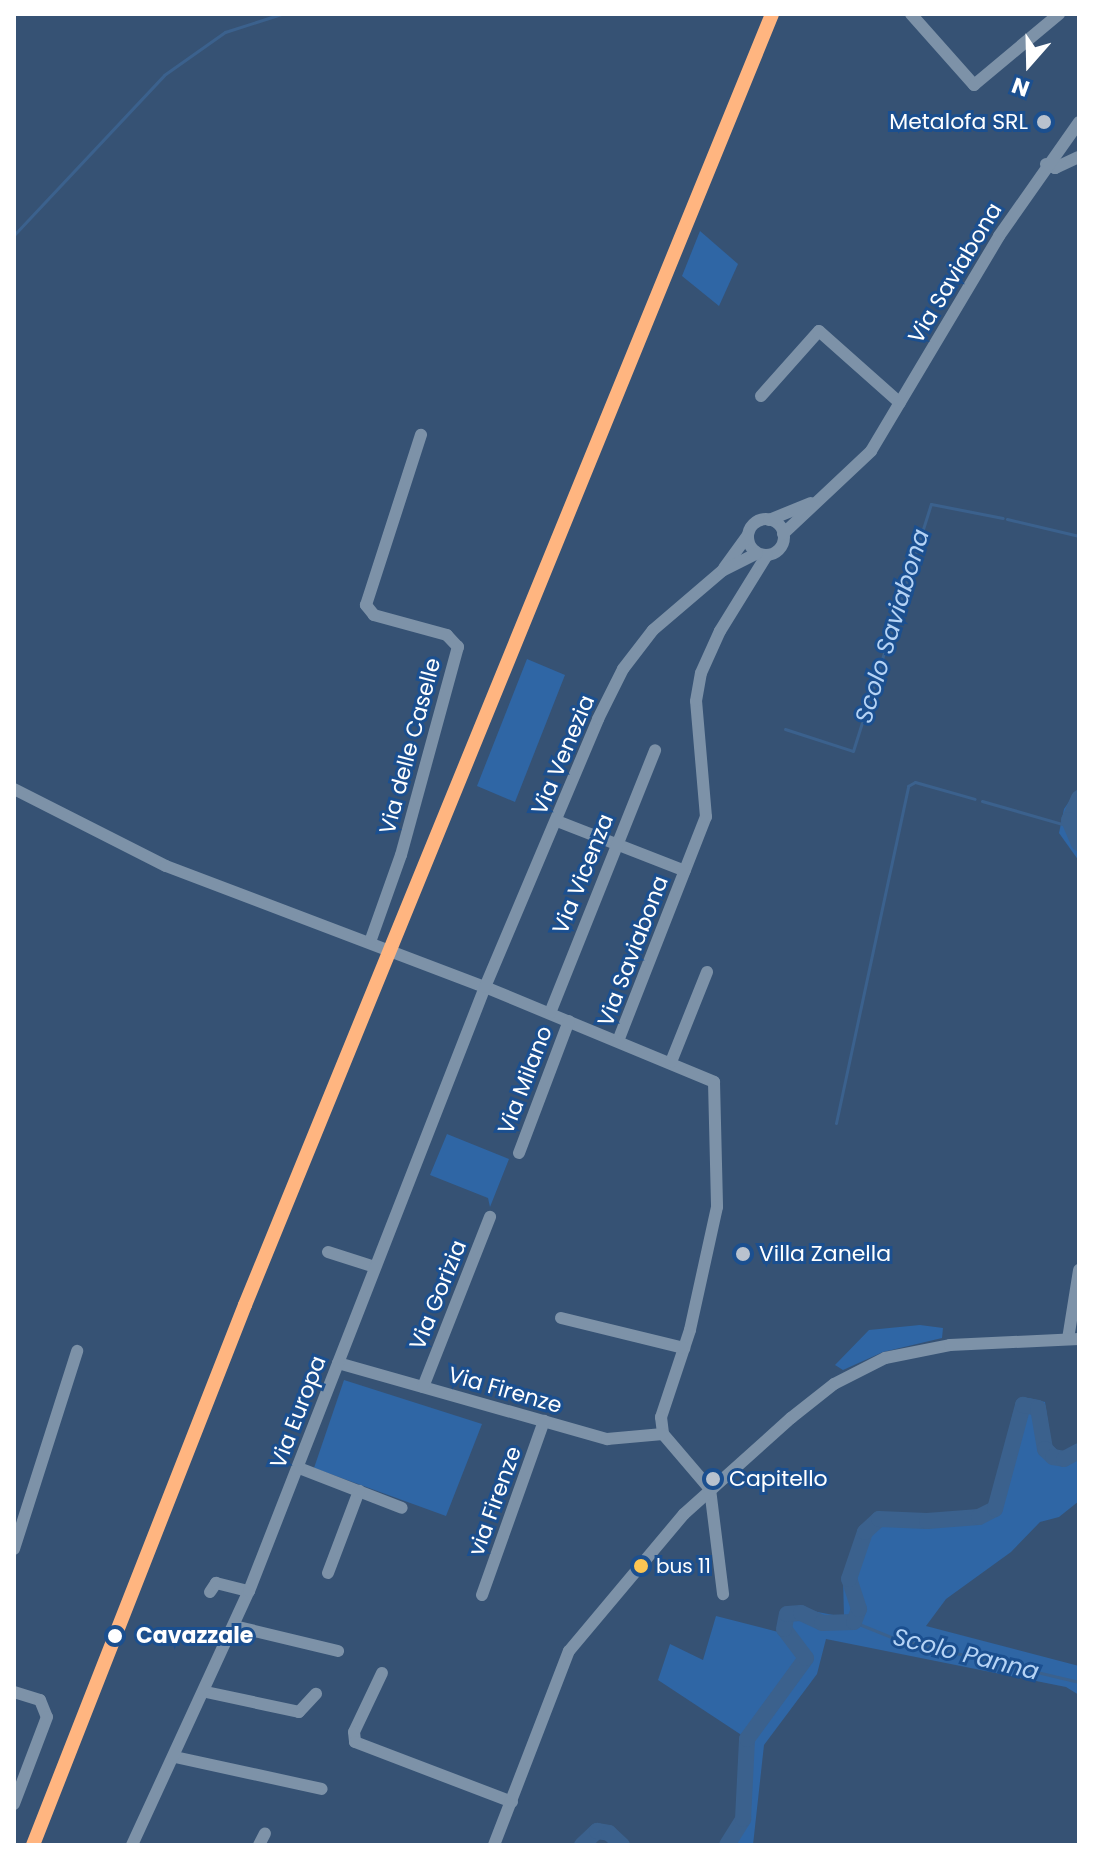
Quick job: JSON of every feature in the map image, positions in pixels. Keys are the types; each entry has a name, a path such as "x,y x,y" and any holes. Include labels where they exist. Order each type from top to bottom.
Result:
{"street":[{"path":"911,14 974,85 1059,14"},
{"name":"Via Saviabona","path":"663,1434 661,1417 684,1348 717,1207 718,1095 704,1075 618,1041 706,817 696,707 701,673 762,554 781,547 783,534 855,471 1046,164 1079,122"},
{"path":"1046,164 1055,168 1079,157"},
{"path":"761,396 819,331 900,403"},
{"name":"Via delle Caselle","path":"370,942 401,855 458,647 447,635 374,615 366,605 421,435"},
{"path":"762,554 748,535 758,521 769,520 822,499"},
{"path":"769,520 783,534"},
{"name":"Via Venezia","path":"485,987 623,669 653,630 722,571 748,535"},
{"name":"Via Venezia","path":"722,571 762,554"},
{"name":"Via Vicenza","path":"550,1013 655,750"},
{"path":"14,789 166,866 370,942 618,1041"},
{"path":"557,821 685,871"},
{"path":"671,1062 707,972"},
{"name":"Via Europa","path":"132,1845 206,1692 249,1591 485,987"},
{"name":"Via Milano","path":"519,1153 569,1021"},
{"name":"Via Gorizia","path":"423,1387 490,1217"},
{"path":"328,1252 375,1267"},
{"path":"494,1845 569,1651 710,1489 834,1384 885,1358 986,1342 1073,1339 1079,1270"},
{"path":"561,1318 684,1348"},
{"path":"14,1549 77,1351"},
{"name":"Via Firenze","path":"338,1363 607,1439 663,1434"},
{"name":"via Firenze","path":"482,1595 544,1421"},
{"path":"663,1434 710,1489 723,1594"},
{"path":"299,1468 402,1508"},
{"path":"328,1573 359,1491"},
{"path":"210,1592 216,1583 249,1591"},
{"path":"234,1626 338,1651"},
{"path":"382,1673 354,1732 355,1742 512,1802"},
{"path":"14,1692 45,1706 47,1717 14,1804"},
{"path":"206,1692 299,1712 316,1694"},
{"path":"175,1757 322,1789"}],"shaded area":[{"path":"700,231 738,264 719,306 682,276"},
{"path":"527,659 565,675 515,802 477,786"},
{"path":"1079,787 1079,861 1059,833 1064,809"},
{"path":"447,1134 509,1159 490,1207 488,1198 430,1175"},
{"path":"920,1325 943,1328 942,1338 883,1352 843,1370 835,1365 869,1330"},
{"path":"344,1380 482,1424 446,1516 314,1468"},
{"path":"1029,1398 1045,1402 1052,1449 1061,1456 1079,1443 1079,1501 1059,1517 1040,1522 1011,1552 946,1599 926,1626 1079,1666 1079,1695 1066,1687 826,1639 817,1674 764,1745 753,1845 719,1845 731,1838 741,1811 743,1736 658,1680 670,1644 703,1660 716,1616 782,1633 786,1606 844,1617 843,1578 858,1535 880,1515 963,1517 989,1509 1013,1413"},
{"path":"599,1825 621,1836 626,1845 616,1845 603,1835 579,1845"}],"waterway":[{"path":"14,235 164,75 225,32 281,14"},
{"name":"Scolo Saviabona","path":"785,729 853,751 931,504 1003,518"},
{"name":"Scolo Saviabona","path":"1007,519 1079,536"},
{"path":"836,1123 908,786 915,782 975,799"},
{"path":"1079,798 1069,820 1079,843"},
{"path":"982,801 1069,826"},
{"path":"727,1845 743,1819 747,1739 806,1658 784,1629 787,1614 801,1613 822,1623 854,1622 859,1609 849,1579 865,1532 879,1519 927,1521 979,1517 995,1509 1023,1405 1038,1408 1045,1449 1053,1457 1064,1459 1079,1451"},
{"name":"Scolo Panna","path":"854,1622 896,1639 1079,1682"},
{"path":"582,1845 597,1831 609,1833 622,1845"}],"transit line":[{"path":"33,1845 245,1305 772,14"}],"place":[{"name":"Metalofa SRL","path":"1044,122"},
{"name":"Villa Zanella","path":"743,1254"},
{"name":"Capitello","path":"713,1479"},
{"name":"bus 11","path":"641,1566"},
{"name":"Cavazzale","path":"115,1636"}]}
